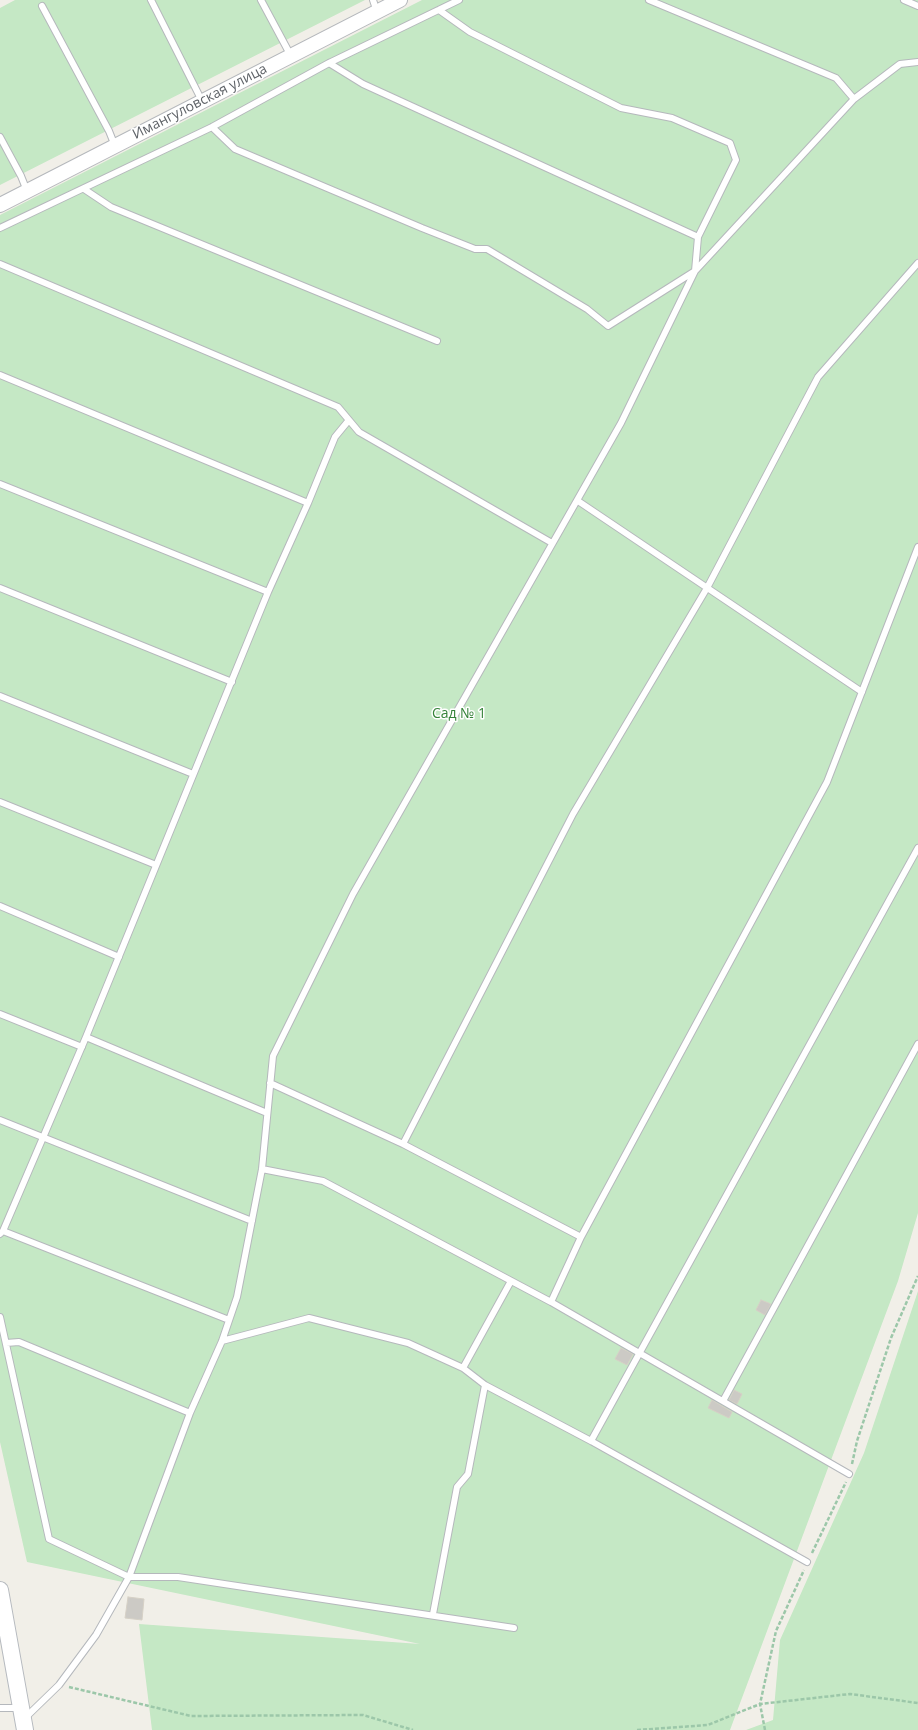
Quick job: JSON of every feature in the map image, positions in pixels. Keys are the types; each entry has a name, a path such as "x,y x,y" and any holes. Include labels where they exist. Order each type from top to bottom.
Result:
{"main road":[{"path":"0,1590 23,1719"}],"street":[{"name":"Имангуловская улица","path":"0,205 291,56 375,6 400,0"}],"lane":[{"path":"151,0 202,101"},
{"path":"261,0 291,56"},
{"path":"0,228 212,127 329,63 459,0"},
{"path":"649,0 836,78 854,99"},
{"path":"904,0 918,6"},
{"path":"42,6 109,131 115,146"},
{"path":"0,1708 23,1719 59,1685 96,1635 129,1577 190,1413 222,1341 237,1296 262,1168 273,1056 353,894 578,501 621,423 695,271 698,237 736,160 730,143 672,118 621,108 470,32 439,10"},
{"path":"212,127 235,149 435,234 475,249 487,249 587,309 608,326 695,271 854,99 900,64 918,62"},
{"path":"329,63 363,84 698,237"},
{"path":"0,137 21,176 27,191"},
{"path":"84,189 111,207 436,341"},
{"path":"402,1144 573,814 707,588 818,377 918,263"},
{"path":"0,264 338,408 359,432 552,544"},
{"path":"0,375 308,503"},
{"path":"229,1320 1,1232 82,1047 268,592 308,503 335,437 349,420"},
{"path":"0,484 268,592"},
{"path":"578,501 862,692"},
{"path":"551,1302 581,1237 827,782 918,547"},
{"path":"0,588 232,682"},
{"path":"0,696 193,774"},
{"path":"0,802 156,865"},
{"path":"591,1441 641,1353 918,848"},
{"path":"0,906 119,957"},
{"path":"0,1014 82,1047"},
{"path":"86,1037 267,1112"},
{"path":"723,1401 918,1044"},
{"path":"270,1083 402,1144 581,1237"},
{"path":"0,1120 252,1221"},
{"path":"262,1168 323,1181 551,1302 849,1474"},
{"path":"463,1368 511,1281"},
{"path":"0,1317 49,1539 129,1577 178,1577 433,1614 514,1628"},
{"path":"222,1341 309,1318 408,1343 463,1368 485,1385 591,1441 808,1562"},
{"path":"6,1343 19,1342 190,1413"},
{"path":"433,1614 457,1487 468,1474 485,1385"}],"path":[{"path":"765,1730 760,1704 776,1631 849,1474 891,1338 918,1276"},
{"path":"59,1685 190,1716 363,1715 413,1730"},
{"path":"637,1730 708,1725 760,1704 850,1694 918,1703"},
{"path":"690,1730 696,1726"}],"green space":[{"path":"15,0 365,0 0,185 0,8"},
{"name":"Сад № 1","path":"422,0 918,0 918,1213 898,1281 730,1730 152,1730 139,1624 420,1644 27,1562 0,1442 0,215"},
{"path":"918,1291 918,1730 746,1730 773,1720 780,1640 864,1453"}],"building":[{"path":"761,1300 771,1304 765,1315 756,1310"},
{"path":"621,1348 633,1354 627,1365 615,1359"},
{"path":"734,1390 742,1394 737,1404 729,1400"},
{"path":"712,1400 732,1412 729,1418 708,1408"},
{"path":"128,1597 144,1599 142,1620 125,1618"}]}
